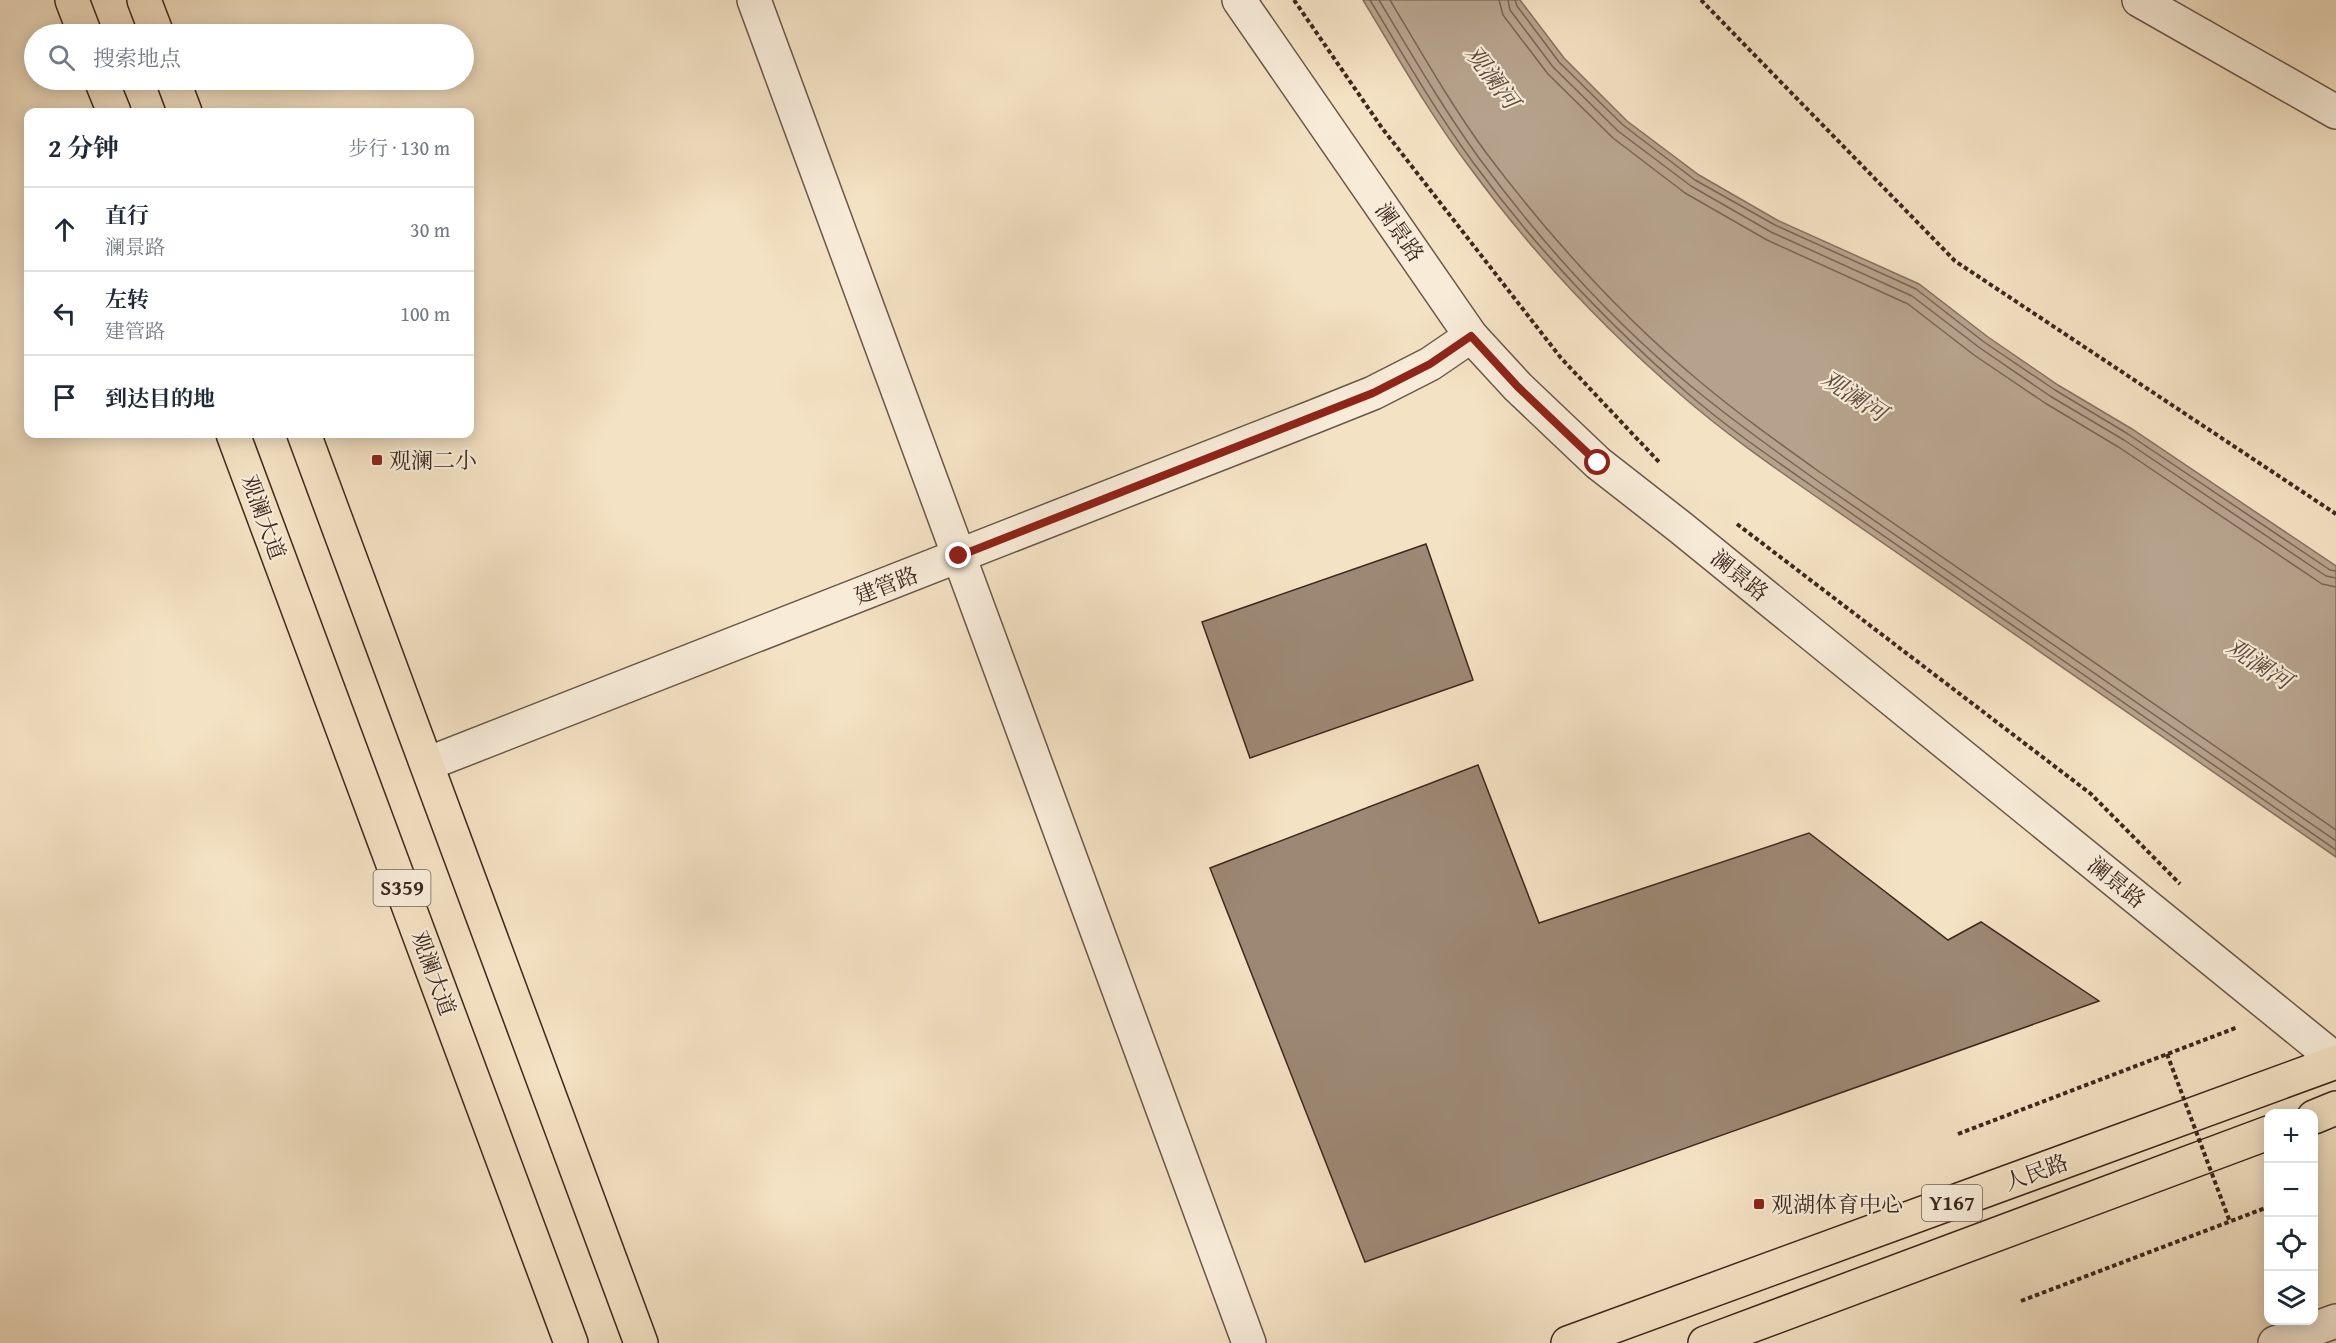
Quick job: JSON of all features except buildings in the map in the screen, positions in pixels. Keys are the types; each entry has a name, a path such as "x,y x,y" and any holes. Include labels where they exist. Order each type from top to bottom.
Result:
{"main road":[{"path":"72,0 81,24"},
{"path":"144,0 153,24"},
{"path":"105,90 112,108"},
{"path":"177,90 184,108"},
{"name":"观澜大道","path":"234,438 571,1343"},
{"name":"S359","path":"305,438 641,1343"},
{"name":"人民路","path":"1568,1343 2336,1061"},
{"path":"2318,1115 2336,1108"},
{"name":"人民路","path":"1705,1343 2264,1134"}],"street":[{"path":"754,0 1249,1343"},
{"name":"澜景路","path":"1239,0 1471,336 1518,387 1598,463 1680,527 2336,1061"},
{"path":"2139,0 2336,112"},
{"name":"建管路","path":"426,765 1373,393 1430,364 1471,336"},
{"path":"2275,1343 2336,1321"}],"path":[{"path":"1294,0 1382,128 1561,358 1665,469"},
{"path":"1701,0 1955,261 2336,514"},
{"path":"1731,520 2091,794 2180,884"},
{"path":"1958,1134 2239,1027"},
{"path":"2167,1054 2230,1222"},
{"path":"2021,1301 2264,1209"}],"water":[{"name":"观澜河","path":"1363,0 1520,0 1564,58 1627,121 1699,175 1777,220 1919,284 1988,337 2058,385 2132,429 2336,566 2336,857 1792,480 1727,433 1681,395 1595,315 1516,227 1440,125"}],"place":[{"name":"观澜二小","path":"377,460"},
{"name":"观湖体育中心","path":"1759,1204"}],"route":[{"path":"959,556 1373,393 1430,364 1471,336 1518,387 1598,463"}]}
